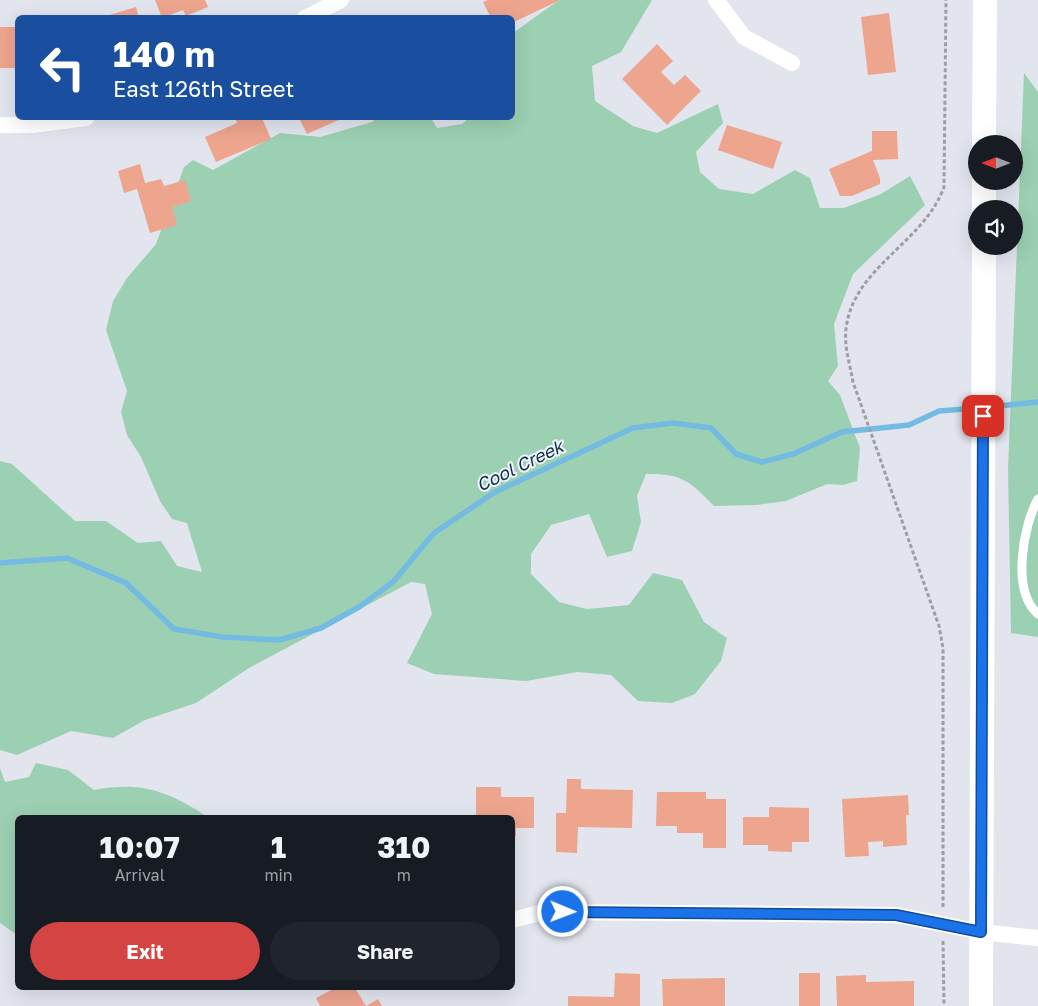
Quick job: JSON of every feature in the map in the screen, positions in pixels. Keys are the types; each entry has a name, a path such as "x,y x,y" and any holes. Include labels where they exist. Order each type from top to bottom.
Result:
{"street":[{"path":"311,15 341,0"},
{"path":"716,0 744,37 792,63"},
{"path":"984,135 985,0"},
{"path":"0,125 32,125 71,120"},
{"path":"981,1006 984,255"},
{"path":"515,919 543,912 896,915 981,932 1038,938"}],"lane":[{"path":"1038,499 1033,508 1024,543 1021,568 1025,596 1038,614"}],"path":[{"path":"943,908 943,648 939,626 853,382 846,351 846,329 853,304 867,280 925,222 939,201 944,187 946,0"},
{"path":"943,944 944,1006"}],"green space":[{"path":"559,0 652,0 621,52 592,66 595,101 633,126 657,133 718,104 723,123 696,152 700,172 719,189 753,194 795,170 810,178 820,208 844,208 881,194 910,176 925,205 853,274 834,324 838,366 828,381 840,395 860,448 857,481 843,485 827,484 786,501 757,505 714,506 692,485 677,477 646,474 637,496 641,522 632,551 607,557 589,514 551,525 531,554 531,574 559,602 587,609 629,605 653,573 682,580 704,622 727,638 721,661 695,694 672,703 638,701 611,675 578,672 526,681 434,674 407,663 432,614 425,584 411,582 249,668 196,703 145,720 113,738 71,731 17,755 0,750 0,461 12,464 75,521 106,521 138,543 161,541 177,566 202,572 187,523 172,519 160,501 141,457 127,435 121,412 127,391 106,330 113,301 127,278 156,244 184,167 193,160 213,170 280,133 320,137 374,120 432,120 437,128 462,124 467,120 515,120 515,32"},
{"path":"1024,73 1038,92 1038,637 1011,633 1008,469 1017,255 1023,255 1023,200 1019,200 1019,190 1023,190 1023,135 1021,135"},
{"path":"36,763 68,770 94,790 126,787 154,790 180,801 205,815 15,815 15,934 0,923 0,768 5,782 29,777"}],"building":[{"path":"155,0 205,0 208,7 188,15 186,15 183,10 170,15 161,15"},
{"path":"488,0 558,0 515,22 515,15 490,15 483,2"},
{"path":"136,7 138,15 110,15"},
{"path":"889,13 896,72 868,75 861,17"},
{"path":"0,27 15,27 15,68 0,68"},
{"path":"657,44 673,61 661,72 674,85 685,75 701,91 667,125 622,79"},
{"path":"236,120 263,120 271,139 216,162 205,137 237,123"},
{"path":"300,120 338,120 307,134"},
{"path":"727,125 782,142 773,169 718,150"},
{"path":"872,131 897,131 898,159 873,160 880,178 880,184 852,196 840,196 829,169 872,151"},
{"path":"140,164 145,183 161,179 164,186 185,180 191,201 172,207 177,225 150,233 137,189 124,193 118,171"},
{"path":"567,779 581,779 581,789 633,790 632,828 578,827 577,853 556,852 556,813 566,813"},
{"path":"476,787 501,787 501,797 534,797 534,828 516,828 516,836 515,815 476,815"},
{"path":"657,792 706,792 706,799 726,799 726,848 703,848 703,833 677,833 677,826 656,826"},
{"path":"908,795 909,815 906,815 907,845 883,847 883,841 868,842 869,856 845,857 842,799"},
{"path":"769,807 809,808 809,842 792,842 792,852 768,851 768,845 743,845 743,817 769,817"},
{"path":"615,973 640,974 640,1006 568,1006 568,996 614,997"},
{"path":"799,973 820,973 820,1006 799,1006"},
{"path":"866,975 866,982 914,981 914,1006 837,1006 836,976"},
{"path":"725,978 725,1006 663,1006 662,979"},
{"path":"331,990 356,990 366,1006 320,1006 316,998"},
{"path":"378,999 382,1006 366,1006"}],"waterway":[{"name":"Cool Creek","path":"988,407 1038,402"},
{"name":"Cool Creek","path":"0,563 67,558 126,583 174,629 223,637 279,640 321,628 359,607 393,582 434,533 495,492 633,428 673,423 711,428 736,454 762,462 793,454 842,432 909,425 939,411 979,408"}],"route":[{"path":"563,912 896,915 981,932 983,416"}]}
